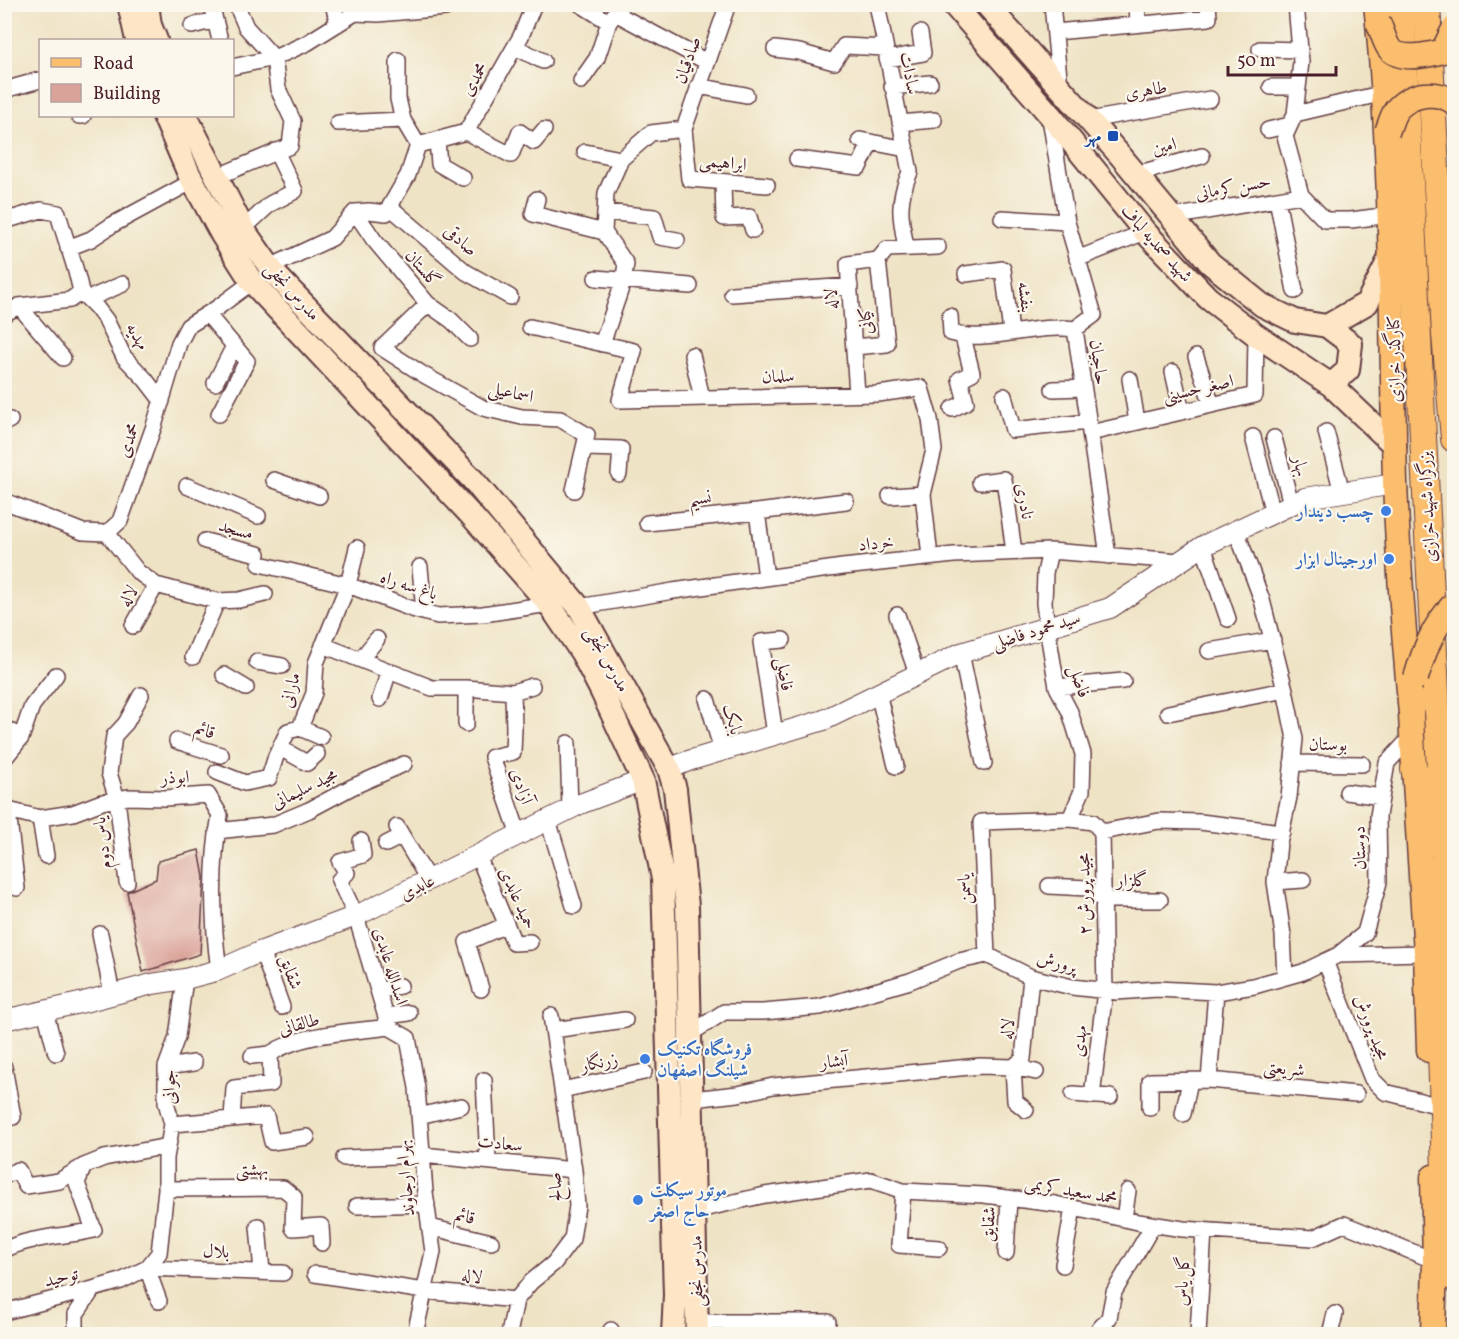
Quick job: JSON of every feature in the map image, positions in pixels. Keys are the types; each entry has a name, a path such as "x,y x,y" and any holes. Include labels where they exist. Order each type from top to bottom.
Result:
{"highway":[{"name":"بزرگراه شهید خرازی","path":"1401,4 1455,1045"},
{"name":"بزرگراه شهید خرازی","path":"1426,4 1445,335 1455,439"},
{"path":"1414,769 1429,825 1437,938 1446,1202 1455,1278"}],"main road":[{"path":"129,4 137,39"},
{"path":"147,4 150,26 156,39"},
{"name":"شهید صمدیه لباف","path":"953,4 1050,116 1145,232 1208,297 1256,335 1331,385 1395,446"},
{"name":"شهید صمدیه لباف","path":"986,4 1136,174 1210,263 1262,305 1295,321 1327,326"},
{"path":"1377,13 1389,48 1397,54 1423,57 1443,51 1455,29"},
{"name":"کنارگذر خرازی","path":"1377,13 1387,132 1392,254 1395,484 1411,725"},
{"path":"1017,77 1036,61"},
{"path":"1387,132 1395,110 1412,98 1422,94 1446,96 1455,102"},
{"name":"مدرس نجفی","path":"164,117 193,181 222,235 252,282 470,513 549,604 582,653 603,692 643,780 663,879 683,1188 694,1211 697,1328"},
{"name":"مدرس نجفی","path":"186,117 243,229 270,267 472,480 579,607 669,769 675,789 687,906 692,1099 683,1188 673,1335"},
{"path":"1331,385 1348,370 1351,344 1327,326 1367,303 1392,254"},
{"path":"412,454 430,435"},
{"path":"1433,1335 1435,1261 1432,1104 1426,953 1411,725 1416,678 1425,649 1443,616 1455,604"}],"street":[{"path":"216,177 290,146 293,121 278,88 274,58 246,27 236,4"},
{"path":"333,4 338,24"},
{"path":"234,67 274,58 308,43 355,13 376,9 445,8 447,4"},
{"name":"محمدی","path":"466,132 515,47 534,4"},
{"path":"580,4 616,13 707,62"},
{"name":"صادقیان","path":"684,129 728,4"},
{"name":"سادات","path":"877,4 910,172 902,191 900,207 906,247"},
{"path":"1052,4 1060,88"},
{"path":"1137,4 1138,24"},
{"path":"1055,32 1209,18 1208,4"},
{"path":"1296,4 1301,62 1293,120 1286,135 1301,195 1325,220 1351,220 1390,215"},
{"path":"192,26 213,12 220,39"},
{"path":"581,81 597,58 616,13"},
{"path":"775,49 799,52 834,62 844,46 886,53 923,53 920,33"},
{"path":"515,47 543,61"},
{"path":"1260,49 1300,50"},
{"path":"270,267 332,238 356,212 386,213 390,207 408,175 418,145 403,120 398,99 398,60"},
{"path":"4,90 39,80"},
{"path":"892,87 930,83"},
{"path":"698,86 746,94"},
{"path":"1270,87 1298,87"},
{"path":"1268,130 1293,120 1384,93"},
{"name":"طاهری","path":"1089,120 1210,99"},
{"name":"حاجیان","path":"1050,116 1067,222 1094,315 1075,329 1108,556"},
{"path":"338,123 403,120"},
{"path":"900,123 934,120"},
{"path":"602,344 623,282 626,264 604,232 606,193 621,159 651,133 684,129"},
{"name":"ابراهیمی","path":"684,129 688,179 767,185"},
{"path":"418,145 466,132 511,155 520,132 534,142 544,130"},
{"path":"437,140 439,164 463,178"},
{"path":"797,159 859,167 866,141 906,149"},
{"path":"243,229 270,204 295,191 276,152"},
{"path":"585,152 621,159"},
{"name":"امین","path":"1136,174 1202,156"},
{"path":"68,248 91,239 193,181"},
{"path":"723,182 724,218 749,217 753,230"},
{"name":"حسن کرمانی","path":"1172,218 1301,195"},
{"path":"537,199 533,214 604,232"},
{"path":"1277,199 1295,291"},
{"name":"صادقی","path":"390,207 466,272 510,297"},
{"path":"4,220 41,210 58,213 85,296"},
{"name":"گلستان","path":"356,212 374,240 428,304 451,320 471,339"},
{"path":"605,212 654,217 660,237 677,240"},
{"path":"1002,218 1067,222"},
{"path":"1077,259 1145,232"},
{"path":"906,247 938,247"},
{"name":"لاله","path":"857,394 848,264 878,260 887,249 906,247"},
{"name":"کیانی","path":"854,347 887,344 878,260"},
{"name":"بنفشه","path":"966,274 1003,269 1011,332"},
{"path":"596,278 690,286"},
{"name":"محمدی","path":"107,533 120,520 162,401 179,344 188,326 252,282"},
{"path":"4,314 20,306 70,300 123,284"},
{"path":"732,294 850,286"},
{"name":"مهدیه","path":"85,296 106,320 124,357 145,378 162,401"},
{"name":"اسماعیلی","path":"428,304 382,348 483,408 522,417 560,420 587,435 584,448"},
{"path":"20,306 63,358"},
{"path":"207,315 247,361 219,414"},
{"path":"950,316 951,333 963,337 982,337 1061,327 1075,329"},
{"name":"سلمان","path":"530,327 634,351 620,400 878,394 921,388 930,420 934,450 923,494 930,557"},
{"name":"اصغر حسینی","path":"1004,396 1013,430 1089,428 1137,422 1255,395 1256,335"},
{"path":"952,409 966,402 960,379 972,373 963,337"},
{"path":"214,383 234,346"},
{"path":"692,355 702,398"},
{"path":"1196,357 1212,405"},
{"path":"1173,372 1182,412"},
{"path":"1130,379 1137,422"},
{"path":"1053,388 1083,388"},
{"path":"1326,432 1342,492"},
{"path":"1253,437 1282,508"},
{"name":"بهار","path":"1274,438 1282,508"},
{"path":"574,490 584,448 621,449 619,474"},
{"name":"نادری","path":"980,482 1004,479 1014,552"},
{"path":"274,480 319,496"},
{"name":"سید محمود فاضلی","path":"669,769 824,720 961,652 1110,608 1203,546 1305,498 1395,484"},
{"path":"187,486 258,516"},
{"path":"890,496 923,494"},
{"path":"4,501 83,532 107,533 138,572 156,585 217,601 239,600 265,594"},
{"name":"نسیم","path":"647,523 846,501"},
{"path":"757,512 766,577"},
{"path":"1236,530 1263,600 1285,690 1294,740 1289,797 1275,882 1283,935 1285,977"},
{"name":"مسجد","path":"206,541 259,559"},
{"path":"1203,546 1228,619"},
{"name":"مارانی","path":"217,772 245,783 269,778 288,731 300,728 314,693 316,663 348,585 357,548"},
{"name":"خرداد","path":"579,607 766,577 930,557 1050,551 1179,561"},
{"name":"فاضل","path":"1050,551 1044,583 1047,627 1057,687 1070,712 1083,754 1082,791 1070,819"},
{"name":"باغ سه راه","path":"259,559 348,585 438,616 483,614 549,604"},
{"path":"420,567 424,612"},
{"name":"لاله","path":"133,626 156,585"},
{"path":"193,657 217,601"},
{"path":"897,615 918,674"},
{"path":"361,659 377,639"},
{"name":"فاضلی","path":"775,734 761,642 783,640"},
{"path":"1209,651 1273,640"},
{"path":"323,645 432,688 513,692 532,686"},
{"path":"961,652 984,763"},
{"path":"257,662 282,666"},
{"path":"380,699 389,671"},
{"path":"4,759 21,738 32,706 56,675"},
{"path":"224,675 246,688"},
{"path":"1057,687 1123,681"},
{"path":"466,688 466,724"},
{"path":"1168,713 1285,690"},
{"name":"آزادی","path":"513,692 513,752 492,757 519,835"},
{"path":"878,693 896,766"},
{"name":"یاس دوم","path":"127,882 117,799 109,773 114,736 126,723 141,695"},
{"name":"بابک","path":"707,699 722,751"},
{"name":"دوستان","path":"1332,958 1365,933 1379,882 1378,816 1387,763 1411,725"},
{"path":"4,727 21,738"},
{"path":"300,728 321,737"},
{"name":"قائم","path":"177,741 221,755"},
{"path":"568,742 570,809"},
{"path":"280,748 307,763 317,754"},
{"name":"بوستان","path":"1292,763 1362,764"},
{"name":"مجید سلیمانی","path":"217,831 273,825 404,765"},
{"name":"عابدی","path":"185,979 219,970 262,951 356,916 570,809 643,780"},
{"path":"1347,792 1381,797"},
{"name":"ابوذر","path":"6,810 40,818 74,813 117,799 208,795 220,815 214,874 215,943 219,970"},
{"path":"6,810 17,888"},
{"path":"40,818 46,856"},
{"path":"1070,819 1093,822 1102,832 1159,821 1200,822 1282,832"},
{"name":"یاسمن","path":"987,955 981,822 1070,819"},
{"path":"549,820 574,906"},
{"path":"386,844 400,832 429,881"},
{"name":"مجید پرورش ۲","path":"1102,832 1105,991"},
{"name":"اسدالله عابدی","path":"361,841 363,855 340,862 347,873 339,880 356,916 388,1021"},
{"name":"حمید عابدی","path":"478,856 514,943 530,942"},
{"path":"1275,882 1303,880"},
{"path":"1049,886 1087,888 1104,900"},
{"name":"گلزار","path":"1104,900 1160,900"},
{"path":"481,989 467,942 506,925"},
{"path":"100,934 112,994"},
{"name":"شقایق","path":"262,951 282,1007"},
{"name":"پرورش","path":"987,955 1031,976 1072,987 1117,993 1157,989 1216,993 1254,986 1303,972 1332,958 1426,953"},
{"path":"690,1034 724,1012 763,1012 820,1006 910,981 959,961 987,955"},
{"name":"مجید پرورش","path":"1332,958 1372,1079 1385,1092 1432,1104"},
{"name":"لاله","path":"1026,1110 1015,1101 1013,1067 1023,1059 1031,976"},
{"path":"4,1020 152,984 185,979"},
{"name":"جوانی","path":"147,1268 159,1253 166,1189 166,1158 172,1125 166,1102 166,1067 177,1037 185,979"},
{"path":"379,991 400,986"},
{"name":"مهدی","path":"1092,1096 1105,991"},
{"path":"1209,1080 1216,993"},
{"path":"45,1011 56,1053"},
{"path":"388,1021 410,1013"},
{"name":"صالح","path":"509,1335 516,1300 531,1281 554,1263 572,1239 577,1206 574,1170 552,1023 625,1020"},
{"name":"طالقانی","path":"232,1119 234,1088 271,1084 270,1054 284,1044 388,1021"},
{"name":"بهرام ارجاوند","path":"388,1021 408,1038 417,1088 433,1252 415,1335"},
{"path":"252,1056 270,1054"},
{"path":"166,1067 194,1063"},
{"name":"آبشار","path":"692,1099 738,1094 773,1086 980,1066 1013,1067 1036,1072"},
{"path":"4,1067 13,1117"},
{"name":"زرنگار","path":"562,1090 644,1072"},
{"path":"484,1080 488,1161"},
{"name":"شریعتی","path":"1150,1108 1150,1081 1209,1080 1356,1094"},
{"path":"1184,1114 1190,1081"},
{"path":"1073,1094 1110,1097"},
{"path":"419,1116 461,1106"},
{"path":"172,1125 266,1116 272,1142 307,1137"},
{"path":"4,1176 18,1170 26,1186 59,1181 84,1166 104,1158 168,1146"},
{"path":"344,1158 422,1155"},
{"name":"سعادت","path":"422,1155 574,1170"},
{"path":"4,1250 46,1237 94,1230 77,1183 84,1166"},
{"name":"محمد سعید کریمی","path":"694,1211 765,1195 871,1180 903,1191 1009,1198 1073,1208 1154,1225 1204,1230 1313,1238 1344,1224 1435,1261"},
{"name":"بهشتی","path":"166,1189 283,1188 294,1197 292,1228 321,1226 322,1243"},
{"path":"903,1191 899,1245 939,1248"},
{"path":"1124,1219 1128,1191"},
{"name":"شقایق","path":"1006,1253 1009,1198"},
{"path":"357,1206 427,1204"},
{"path":"1063,1265 1073,1208"},
{"path":"1095,1335 1109,1318 1114,1292 1154,1225"},
{"path":"258,1226 262,1272"},
{"name":"قائم","path":"430,1227 491,1242"},
{"name":"گل یاس","path":"1198,1335 1204,1230"},
{"path":"76,1335 76,1314 93,1289 121,1281 147,1268 159,1301"},
{"name":"بلال","path":"147,1268 284,1273"},
{"path":"315,1274 424,1291"},
{"name":"توحید","path":"4,1312 93,1289"},
{"name":"لاله","path":"424,1291 516,1300"},
{"path":"1330,1335 1335,1314"},
{"path":"697,1328 828,1322"}],"building":[{"path":"199,850 204,877 200,954 143,972 127,892 156,879 158,861"}],"place":[{"name":"مهر","path":"1113,136"},
{"name":"چسب دیندار","path":"1386,511"},
{"name":"اورجینال ابزار","path":"1389,559"},
{"name":"فروشگاه تکنیک شیلنگ اصفهان","path":"645,1059"},
{"name":"موتور سیکلت حاج اصغر","path":"638,1200"}]}
